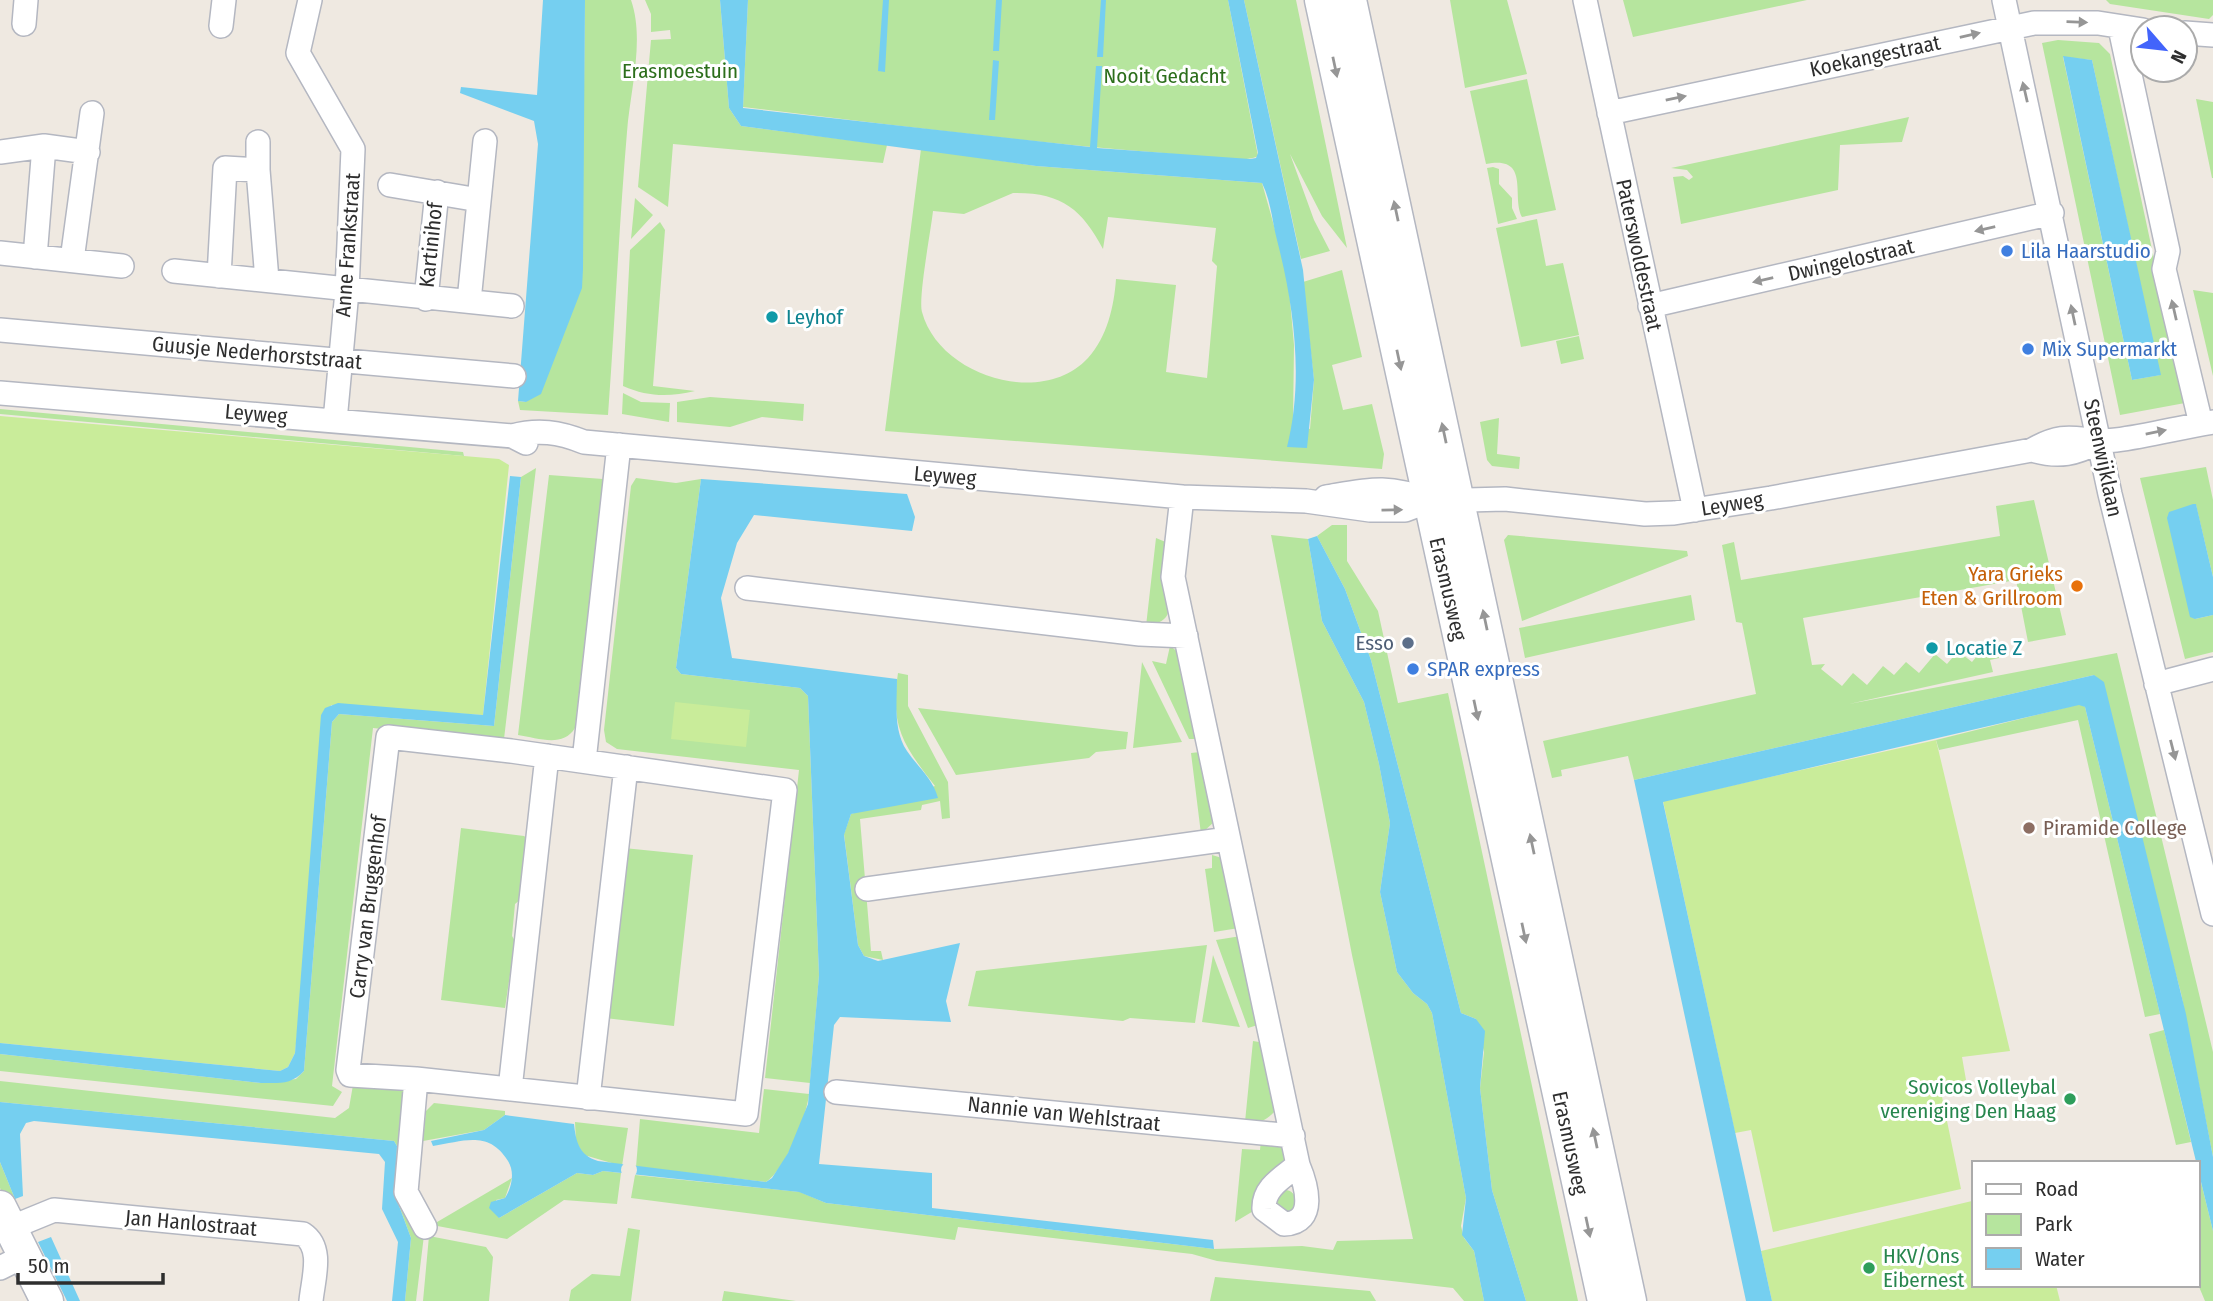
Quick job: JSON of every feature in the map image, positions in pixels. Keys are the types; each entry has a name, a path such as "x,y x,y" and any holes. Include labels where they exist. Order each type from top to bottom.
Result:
{"main road":[{"name":"Erasmusweg","path":"1321,0 1444,500 1630,1301"},
{"name":"Erasmusweg","path":"1350,0 1444,500 1604,1301"},
{"path":"5,1217 13,1261 47,1301"}],"street":[{"path":"24,24 26,0"},
{"path":"221,26 225,0"},
{"name":"Anne Frankstraat","path":"310,0 298,53 353,149 347,291 338,360 335,421"},
{"name":"Paterswoldestraat","path":"1585,0 1695,510"},
{"name":"Steenwijklaan","path":"2004,0 2100,441 2213,914"},
{"name":"Koekangestraat","path":"1609,113 2010,27 2063,21 2098,23 2129,29"},
{"path":"2120,28 2168,251 2164,269 2207,423"},
{"path":"72,260 92,113"},
{"name":"Kartinihof","path":"469,302 485,141"},
{"path":"258,142 267,280"},
{"path":"0,152 44,146 88,152"},
{"path":"35,257 44,146"},
{"path":"219,276 225,168 258,170"},
{"name":"Kartinihof","path":"390,184 479,200"},
{"name":"Kartinihof","path":"426,299 437,192"},
{"name":"Dwingelostraat","path":"1650,306 2052,214"},
{"path":"0,253 122,266"},
{"name":"Kartinihof","path":"174,271 512,306"},
{"name":"Guusje Nederhorststraat","path":"0,330 514,376"},
{"name":"Leyweg","path":"0,393 512,436 531,445 561,449 584,442 1182,497 1306,501 1369,490 1401,489 1444,500 1505,499 1645,514 1695,510 2032,450 2052,456 2076,453 2100,441 2207,423"},
{"path":"584,761 619,445"},
{"path":"1182,497 1173,578 1298,1164"},
{"path":"747,588 1140,634 1186,636"},
{"path":"2156,684 2213,669"},
{"name":"Carry van Bruggenhof","path":"388,737 584,761 785,790 746,1114 416,1079 350,1075 348,1070 388,737"},
{"path":"510,1089 547,756"},
{"path":"588,1097 626,767"},
{"path":"867,889 1228,839"},
{"path":"416,1079 406,1192 425,1227"},
{"name":"Nannie van Wehlstraat","path":"836,1092 1293,1136"},
{"name":"Jan Hanlostraat","path":"5,1217 54,1210 303,1234 311,1240 316,1250 311,1301"}],"green space":[{"path":"585,0 631,0 637,32 624,167 608,415 520,410 518,401 526,402 584,87"},
{"name":"Erasmoestuin","path":"645,0 720,0 729,108 741,126 887,145 883,163 673,144 668,207 638,187 651,40 671,39 670,30 651,32 651,14"},
{"name":"Nooit Gedacht","path":"748,0 1228,0 1258,156 1239,160 1212,159 743,107"},
{"path":"1244,0 1296,0 1347,248 1322,216 1290,154 1314,220 1330,251 1301,259"},
{"path":"1450,0 1507,0 1527,74 1465,88"},
{"path":"1623,0 1807,0 1633,37"},
{"path":"2106,0 2213,0 2213,15 2209,19 2199,17 2199,14 2176,14 2110,4"},
{"path":"2058,40 2099,43 2110,54 2185,403 2120,415 2042,43","holes":["2063,57 2092,60 2160,375 2132,380"]},
{"path":"1527,79 1556,210 1522,217 1514,171 1500,163 1486,164 1470,91"},
{"path":"2196,99 2213,102 2213,178 2212,178"},
{"path":"1909,117 1902,142 1840,145 1838,190 1681,224 1673,177 1683,176 1689,180 1693,177 1687,170 1671,168"},
{"path":"921,149 1036,166 1262,183 1287,272 1294,345 1293,423 1310,429 1314,380 1303,282 1342,270 1362,357 1332,365 1343,410 1372,404 1384,454 1382,469 885,431","holes":["1013,193 1030,193 1057,200 1078,213 1103,249 1108,217 1216,228 1212,261 1217,266 1207,378 1166,372 1176,285 1116,279 1111,311 1100,341 1088,358 1068,373 1045,381 1020,382 994,378 970,368 949,353 932,334 921,304 933,211 964,214"]},
{"path":"1487,168 1499,169 1499,184 1512,198 1512,208 1517,219 1498,224"},
{"path":"635,198 653,215 631,239"},
{"path":"1537,219 1546,266 1563,263 1579,335 1521,347 1496,228"},
{"path":"660,222 665,230 653,386 695,391 667,395 650,394 623,386 630,250"},
{"path":"2193,290 2213,293 2213,376"},
{"path":"1579,336 1584,359 1561,364 1556,341"},
{"path":"623,393 641,402 670,403 669,422 622,414"},
{"path":"710,397 804,404 803,421 762,417 730,427 677,422 677,402"},
{"path":"0,409 463,452 464,456 0,414"},
{"path":"0,416 499,459 509,465 483,715 331,705 295,1053 288,1067 280,1071 0,1043"},
{"path":"1499,418 1497,454 1520,457 1519,469 1492,466 1487,460 1480,422"},
{"path":"2206,467 2213,500 2213,577 2196,505 2168,518 2195,619 2213,615 2213,652 2185,659 2140,478"},
{"path":"536,468 504,739 500,742 373,728 332,1086 342,1092 333,1106 0,1071 0,1054 261,1083 296,1079 304,1071 332,722 339,714 494,726 521,477"},
{"path":"549,475 603,479 575,728 564,738 557,740 518,735"},
{"path":"636,478 676,483 701,479 676,668 681,674 800,688 808,696 819,975 810,1083 765,1078 799,770 617,749 606,742 604,730 631,486"},
{"path":"2034,500 2066,635 2028,642 2016,580 1803,618 1812,665 1825,664 1821,669 1842,686 1853,673 1867,685 1883,666 1894,675 1906,662 1919,673 1935,654 1947,664 1958,651 1972,662 1988,643 1997,646 1999,658 1990,660 1993,672 1849,704 2117,653 2213,1052 2213,1157 2181,993 2094,675 1634,780 1628,756 1561,770 1562,776 1552,778 1543,741 1756,694 1742,623 1736,622 1722,545 1734,542 1741,580 2000,536 1996,506"},
{"path":"1332,525 1347,525 1347,561 1378,611 1398,703 1448,693 1578,1301 1526,1301 1492,1190 1480,1088 1484,1052 1476,1019 1461,1013 1371,660 1345,589 1317,536"},
{"path":"1271,535 1308,539 1322,621 1364,702 1390,823 1380,892 1397,972 1432,1013 1466,1198 1461,1226 1464,1238 1474,1251 1484,1301 1464,1301 1453,1288 1217,1261 1192,1254 958,1227 955,1240 631,1198 635,1175 800,1192 826,1203 1214,1249 1302,1246 1333,1250 1337,1241 1413,1239 1352,955"},
{"path":"1508,535 1687,551 1688,556 1522,621 1504,540"},
{"path":"1156,538 1168,543 1169,611 1164,619 1146,626"},
{"path":"1691,595 1695,620 1525,658 1519,628"},
{"path":"1170,646 1178,652 1199,739 1189,739 1152,661 1166,664"},
{"path":"1142,662 1182,742 1133,748"},
{"path":"898,673 908,675 908,706 948,782 950,818 942,819 940,801 922,805 921,810 860,819 871,951 881,951 883,960 864,956 858,945 844,834 851,814 935,786 907,746 898,722"},
{"path":"675,702 750,710 746,747 671,739"},
{"path":"2080,704 2085,707 2160,1014 2145,1017 2078,720 1939,750 1936,740"},
{"path":"918,708 1128,732 1126,749 1096,752 1089,758 956,775"},
{"path":"1936,740 2010,1051 1962,1057 1966,1080 1940,1087 1961,1189 1773,1232 1751,1130 1735,1133 1663,801"},
{"path":"1200,752 1215,821 1201,834 1191,753"},
{"path":"461,828 527,838 521,899 515,904 512,936 515,941 505,1008 441,1000"},
{"path":"624,848 693,855 674,1026 605,1018"},
{"path":"1212,855 1222,858 1239,928 1214,932 1205,869 1212,868"},
{"path":"1241,936 1261,1024 1248,1028 1216,940"},
{"path":"1207,945 1195,1023 1130,1018 1123,1021 968,1006 976,971"},
{"path":"1213,955 1240,1027 1202,1022"},
{"path":"2164,1030 2191,1142 2176,1145 2149,1034"},
{"path":"1253,1041 1265,1043 1276,1110 1262,1121 1245,1122"},
{"path":"0,1081 335,1118 349,1108 353,1085 410,1088 406,1191 425,1227 416,1301 405,1301 411,1238 395,1195 397,1146 394,1141 0,1102"},
{"path":"764,1089 809,1094 794,1142 773,1176 766,1182 636,1167 640,1119 759,1133"},
{"path":"434,1103 505,1111 505,1115 484,1130 423,1141 426,1111"},
{"path":"575,1122 628,1128 622,1166 584,1155 576,1142"},
{"path":"1261,1140 1284,1144 1290,1158 1255,1210 1235,1222 1242,1149 1260,1150"},
{"path":"0,1162 15,1199 5,1199 0,1188"},
{"path":"603,1171 621,1173 617,1204 564,1200 507,1239 432,1225 512,1178 505,1198 496,1200 499,1218 577,1173 593,1175"},
{"path":"2199,1174 2213,1231 2213,1301 2205,1301 2199,1287"},
{"path":"1281,1190 1289,1190 1296,1197 1296,1205 1289,1212 1281,1212 1274,1205 1274,1197"},
{"name":"HKV/Ons Eibernest","path":"1972,1201 1972,1287 2056,1287 2060,1301 1772,1301 1761,1251"},
{"path":"628,1228 640,1230 631,1301 569,1301 571,1290 592,1274 620,1276"},
{"path":"429,1236 486,1247 493,1257 489,1301 423,1301"},
{"path":"1215,1277 1370,1291 1376,1301 1210,1301"},
{"path":"724,1291 796,1301 722,1301"}],"water":[{"path":"543,0 585,0 583,269 582,288 541,394 526,402 518,401 538,144 534,121 460,93 461,87 537,95"},
{"path":"720,0 748,0 743,108 1090,147 1096,66 1102,66 1097,148 1250,159 1256,158 1258,153 1228,0 1244,0 1303,270 1314,380 1307,448 1287,447 1295,396 1295,343 1283,265 1262,183 1036,166 741,126 729,108"},
{"path":"883,0 889,0 885,72 878,71"},
{"path":"996,0 1002,0 999,51 993,51"},
{"path":"1101,0 1106,0 1103,57 1097,57"},
{"path":"2063,56 2092,60 2161,375 2132,380"},
{"path":"993,60 999,61 995,120 989,120"},
{"path":"510,476 521,477 494,726 339,714 332,722 304,1071 289,1081 261,1083 0,1054 0,1043 280,1071 288,1067 295,1053 321,715 325,708 338,703 483,715"},
{"path":"701,479 907,494 915,517 912,531 754,515 737,543 721,598 732,658 897,679 897,716 903,743 929,779 938,798 851,814 844,835 858,945 864,956 878,961 960,943 946,1001 951,1022 840,1017 834,1025 819,1164 932,1173 932,1208 1213,1240 1214,1249 826,1203 799,1192 603,1171 593,1175 577,1173 499,1218 489,1208 491,1202 505,1198 512,1175 510,1165 501,1151 484,1141 475,1140 433,1146 431,1141 484,1130 505,1115 574,1124 580,1147 598,1161 766,1182 772,1178 788,1153 808,1104 819,975 808,696 800,688 681,674 676,668"},
{"path":"2196,504 2213,577 2213,615 2195,619 2190,617 2167,518 2169,512"},
{"path":"1317,536 1345,589 1371,660 1461,1013 1476,1019 1485,1031 1480,1088 1492,1190 1526,1301 1484,1301 1474,1251 1462,1235 1466,1198 1432,1013 1397,972 1380,892 1390,823 1364,702 1322,621 1308,539"},
{"path":"2094,675 2104,682 2186,1014 2213,1157 2213,1231 2199,1174 2199,1161 2196,1161 2085,707 2079,705 1663,802 1772,1301 1746,1301 1634,780"},
{"path":"0,1102 394,1141 397,1146 395,1195 411,1238 405,1301 392,1301 398,1242 382,1209 385,1162 379,1154 34,1121 26,1123 20,1134 23,1196 15,1199 0,1162"},
{"path":"51,1237 80,1301 67,1301 38,1242"}],"pier":[{"path":"629,1162 635,1164 635,1176 629,1178 623,1176 621,1170 623,1164"}],"place":[{"name":"Lila Haarstudio","path":"2007,251"},
{"name":"Leyhof","path":"772,317"},
{"name":"Mix Supermarkt","path":"2028,349"},
{"name":"Yara Grieks Eten & Grillroom","path":"2077,586"},
{"name":"Esso","path":"1408,643"},
{"name":"Locatie Z","path":"1932,648"},
{"name":"SPAR express","path":"1413,669"},
{"name":"Piramide College","path":"2029,828"},
{"name":"Sovicos Volleybal vereniging Den Haag","path":"2070,1099"},
{"name":"HKV/Ons Eibernest","path":"1869,1268"}]}
